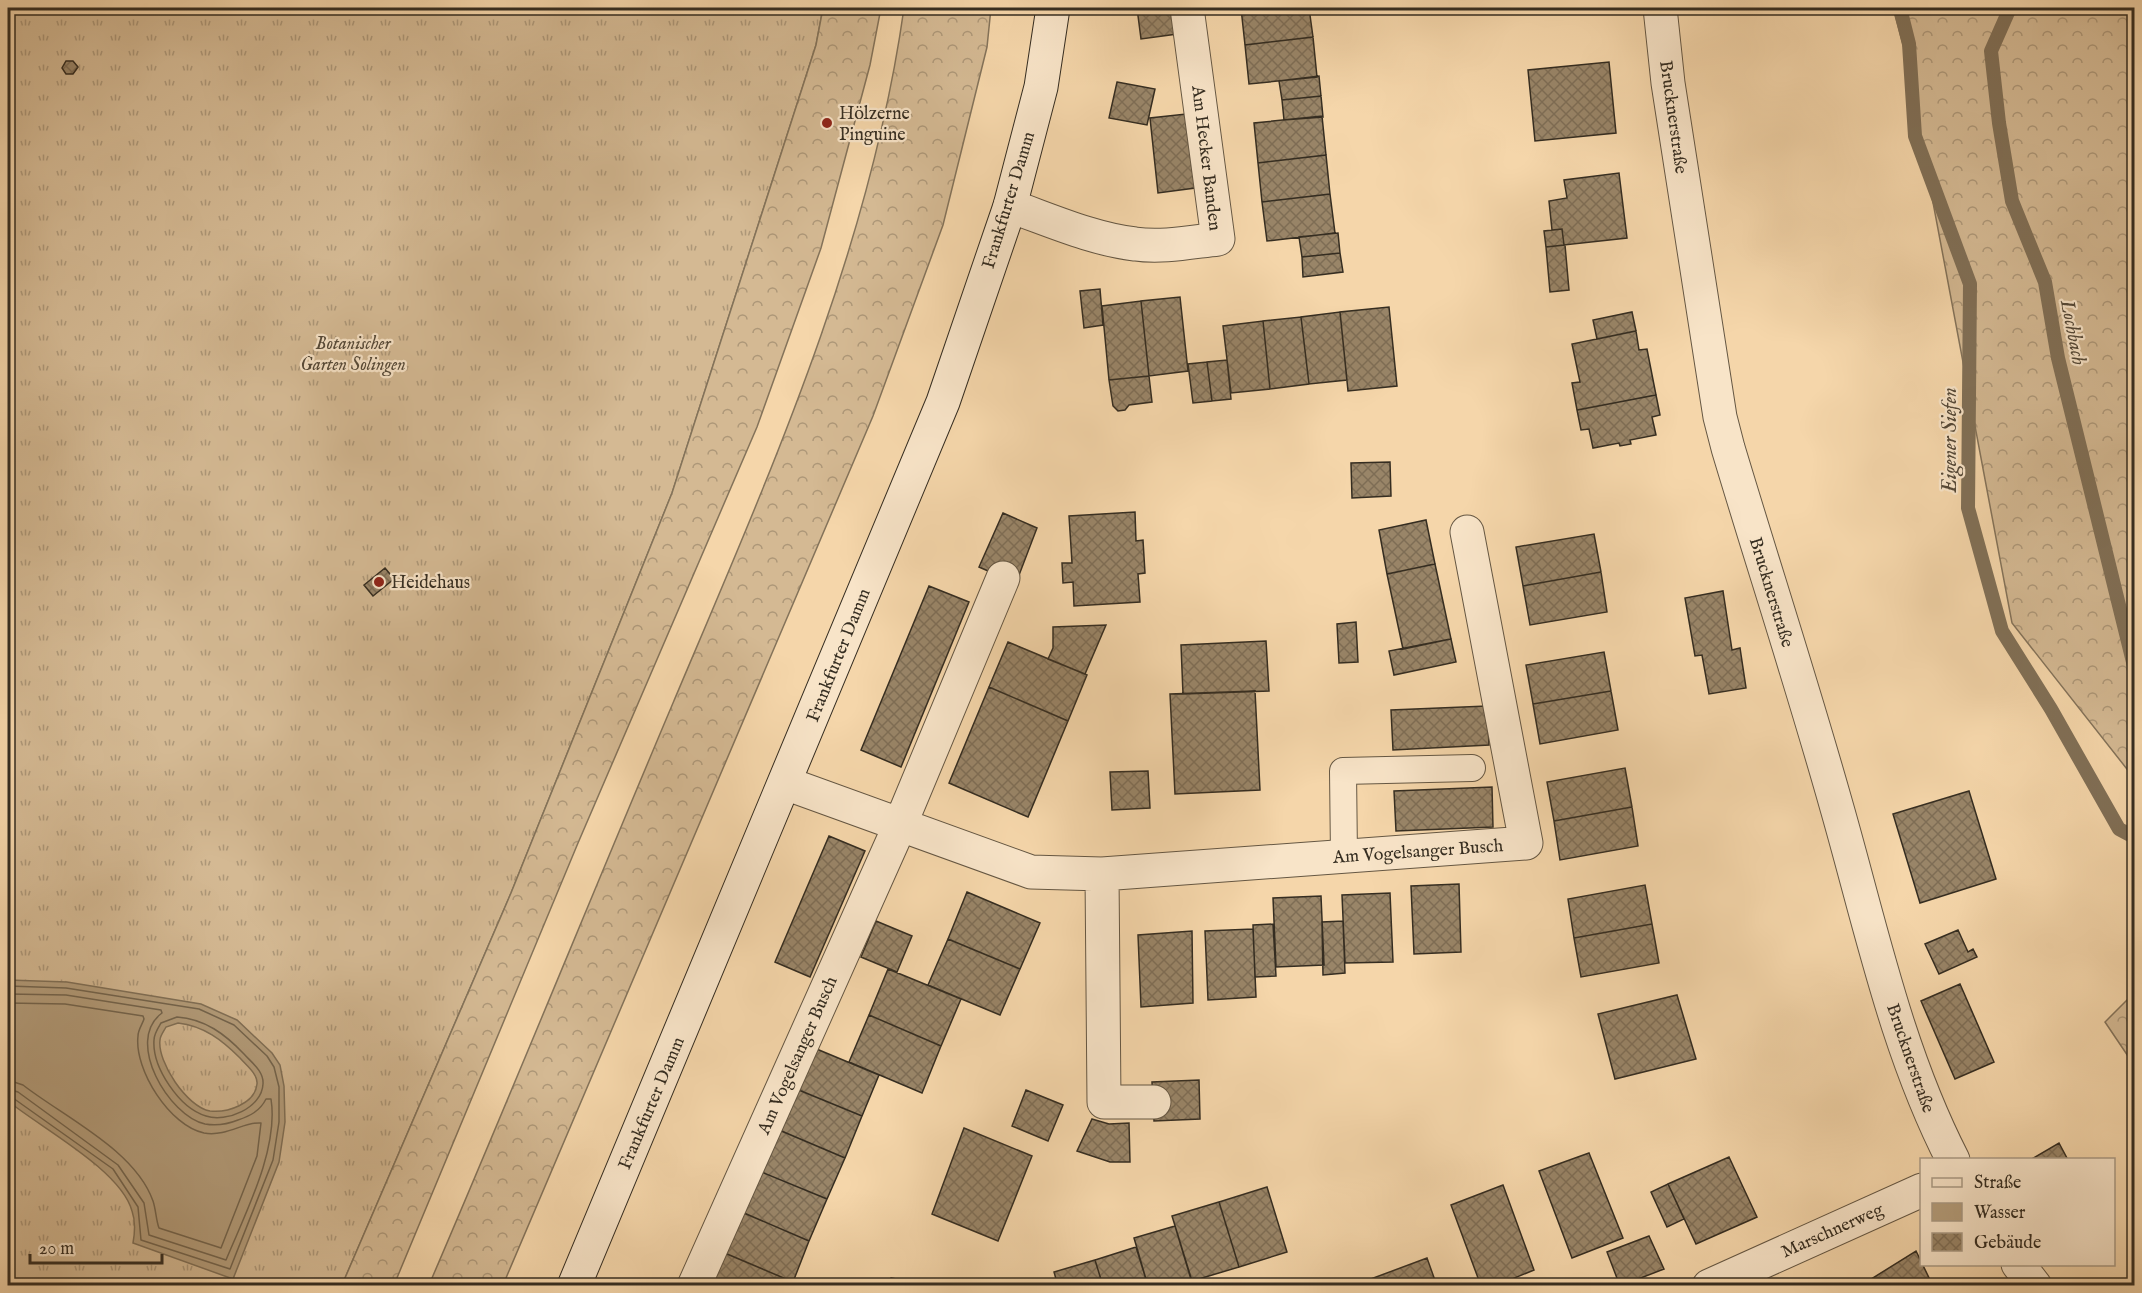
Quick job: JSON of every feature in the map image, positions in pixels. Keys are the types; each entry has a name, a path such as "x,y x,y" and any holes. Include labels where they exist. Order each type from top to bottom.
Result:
{"street":[{"name":"Frankfurter Damm","path":"574,1286 943,402 1010,206 1041,87 1053,8"},
{"name":"Am Hecker Banden","path":"1010,206 1100,237 1133,244 1160,246 1218,239 1187,8"},
{"name":"Brucknerstraße","path":"1660,8 1668,82 1725,438 1836,805 1899,1029 1928,1111 1952,1158"},
{"name":"Am Vogelsanger Busch","path":"785,783 1031,872 1102,874 1526,843 1467,532"},
{"name":"Am Vogelsanger Busch","path":"694,1286 900,825 1003,579"},
{"path":"1102,874 1104,1102 1154,1102"},
{"name":"Marschnerweg","path":"1709,1286 1920,1191"},
{"path":"2020,1266 2035,1286"}],"lane":[{"path":"1344,857 1343,771 1472,768"}],"green space":[{"name":"Botanischer Garten Solingen","path":"8,8 823,8 816,45 672,493 511,893 342,1285 8,1285"},
{"path":"823,8 881,8 870,65 821,248 757,427 578,843 394,1285 342,1285 511,893 672,493 816,45"},
{"path":"904,8 991,8 987,47 943,225 873,416 503,1285 429,1285 744,534 811,362 841,275 867,187 888,98"},
{"path":"1893,8 2134,8 2134,778 2012,623 1904,48"},
{"path":"2134,993 2134,1065 2105,1022"}],"water":[{"path":"8,980 67,982 201,1004 237,1020 272,1053 280,1065 284,1086 285,1122 279,1162 233,1279 133,1243 135,1227 132,1211 125,1196 113,1180 97,1165 8,1101","holes":["178,1023 196,1027 219,1040 251,1070 256,1077 257,1084 255,1091 246,1102 232,1109 210,1111 201,1108 183,1093 163,1060 160,1038 166,1027"]}],"building":[{"path":"1137,8 1175,8 1177,34 1141,39"},
{"path":"1241,8 1309,8 1313,37 1245,45"},
{"path":"1313,37 1317,77 1249,84 1245,45"},
{"path":"66,61 73,61 78,67 73,74 66,74 62,68"},
{"path":"1609,62 1616,133 1535,141 1528,70"},
{"path":"1319,76 1321,96 1282,100 1279,81"},
{"path":"1117,82 1155,89 1147,125 1109,118"},
{"path":"1321,96 1323,117 1284,120 1282,100"},
{"path":"1186,114 1195,188 1158,193 1150,118"},
{"path":"1322,116 1326,155 1258,163 1254,123"},
{"path":"1326,155 1330,194 1262,202 1258,163"},
{"path":"1619,173 1627,238 1564,245 1562,229 1552,230 1549,201 1567,198 1564,180"},
{"path":"1330,194 1335,233 1267,241 1262,202"},
{"path":"1562,229 1564,245 1546,247 1544,231"},
{"path":"1338,233 1340,253 1302,257 1299,237"},
{"path":"1565,245 1569,290 1550,292 1546,247"},
{"path":"1340,253 1343,272 1303,277 1302,257"},
{"path":"1100,289 1103,325 1084,328 1080,291"},
{"path":"1180,297 1188,371 1149,376 1141,301"},
{"path":"1141,301 1149,376 1109,380 1102,306"},
{"path":"1389,307 1397,386 1348,391 1340,312"},
{"path":"1340,312 1347,380 1309,384 1301,317"},
{"path":"1632,312 1636,331 1597,339 1593,320"},
{"path":"1301,317 1309,384 1270,389 1263,321"},
{"path":"1263,321 1270,389 1231,393 1223,326"},
{"path":"1636,331 1639,350 1647,349 1656,395 1577,410 1572,383 1580,382 1572,344"},
{"path":"1227,360 1231,399 1212,401 1207,362"},
{"path":"1207,362 1212,401 1193,403 1188,364"},
{"path":"1149,376 1152,402 1129,405 1125,410 1118,411 1113,406 1109,380"},
{"path":"1656,395 1660,415 1652,417 1656,435 1630,440 1631,444 1620,446 1619,443 1593,448 1589,429 1581,430 1577,410"},
{"path":"1390,462 1391,496 1352,498 1351,463"},
{"path":"1135,512 1136,541 1143,540 1145,573 1138,574 1140,602 1074,606 1073,582 1063,583 1062,563 1072,563 1069,516"},
{"path":"1003,513 1037,528 1016,583 979,567"},
{"path":"1426,520 1435,564 1387,574 1379,530"},
{"path":"1594,534 1601,572 1523,586 1516,547"},
{"path":"1435,564 1451,639 1403,649 1387,574"},
{"name":"Heidehaus","path":"385,568 394,579 373,596 364,585"},
{"path":"1601,572 1607,612 1530,625 1523,586"},
{"path":"929,586 969,602 901,767 861,750"},
{"path":"1723,591 1732,650 1740,648 1746,688 1709,694 1702,655 1695,656 1685,598"},
{"path":"1356,622 1358,662 1339,663 1337,624"},
{"path":"1106,625 1085,674 1048,659 1053,648 1053,627"},
{"path":"1451,639 1456,662 1394,675 1389,651"},
{"path":"1266,641 1269,691 1183,694 1181,645"},
{"path":"1008,642 1087,675 1068,721 989,687"},
{"path":"1604,652 1611,691 1533,704 1526,665"},
{"path":"989,687 1068,721 1028,817 949,783"},
{"path":"1255,691 1260,790 1175,794 1170,694"},
{"path":"1611,691 1618,730 1540,744 1533,704"},
{"path":"1487,706 1489,745 1393,750 1391,710"},
{"path":"1625,768 1632,807 1554,821 1547,782"},
{"path":"1148,771 1150,808 1112,810 1110,772"},
{"path":"1492,787 1493,827 1396,831 1394,791"},
{"path":"1969,791 1996,879 1920,903 1893,814"},
{"path":"1632,807 1638,846 1560,860 1554,821"},
{"path":"829,836 865,851 810,977 775,962"},
{"path":"1459,884 1461,952 1414,954 1411,886"},
{"path":"1645,885 1652,924 1574,938 1568,899"},
{"path":"967,892 1040,923 1020,969 948,939"},
{"path":"1390,893 1393,962 1345,963 1342,895"},
{"path":"1321,896 1324,965 1276,967 1273,898"},
{"path":"876,921 912,936 897,972 861,957"},
{"path":"1343,921 1345,973 1323,975 1322,922"},
{"path":"1273,924 1276,976 1255,977 1253,925"},
{"path":"1652,924 1659,963 1581,977 1574,938"},
{"path":"1253,929 1256,997 1208,1000 1205,931"},
{"path":"1958,930 1968,952 1973,949 1977,957 1939,974 1925,944"},
{"path":"1192,931 1193,1003 1141,1007 1138,935"},
{"path":"948,939 1020,969 1000,1015 928,985"},
{"path":"888,969 961,999 941,1046 869,1015"},
{"path":"1960,984 1994,1062 1955,1079 1921,1001"},
{"path":"1677,995 1696,1059 1615,1079 1598,1014"},
{"path":"869,1015 941,1046 922,1093 849,1062"},
{"path":"807,1045 879,1075 862,1116 789,1086"},
{"path":"1199,1080 1200,1119 1154,1121 1152,1082"},
{"path":"789,1086 862,1116 845,1158 772,1127"},
{"path":"1026,1090 1063,1105 1048,1141 1012,1126"},
{"path":"1092,1119 1109,1124 1129,1123 1130,1162 1110,1162 1077,1151"},
{"path":"772,1127 845,1158 827,1199 754,1169"},
{"path":"964,1128 1032,1156 998,1241 932,1214"},
{"path":"2059,1143 2067,1158 2033,1158"},
{"path":"1589,1153 1623,1238 1572,1258 1539,1171"},
{"path":"1729,1157 1757,1217 1696,1244 1668,1184"},
{"path":"754,1169 827,1199 809,1241 737,1210"},
{"path":"1668,1184 1684,1219 1667,1227 1651,1192"},
{"path":"1503,1185 1534,1270 1495,1286 1481,1286 1451,1205"},
{"path":"1267,1187 1287,1252 1239,1267 1219,1202"},
{"path":"1219,1202 1239,1267 1192,1281 1172,1216"},
{"path":"737,1210 809,1241 793,1282 720,1251"},
{"path":"1175,1226 1193,1286 1148,1286 1134,1238"},
{"path":"1649,1236 1664,1269 1620,1286 1607,1252"},
{"path":"1136,1247 1148,1286 1103,1286 1095,1260"},
{"path":"720,1251 793,1282 791,1286 705,1286"},
{"path":"1916,1251 1920,1266 1923,1266 1933,1286 1860,1286"},
{"path":"1427,1258 1437,1286 1352,1286"},
{"path":"1095,1260 1103,1286 1058,1286 1054,1272"},
{"path":"891,1278 935,1286 889,1286"}],"waterway":[{"name":"Eigener Siefen","path":"1900,8 1909,44 1915,136 1970,284 1968,508 2002,631 2051,709 2119,829 2134,837"},
{"name":"Lochbach","path":"2010,8 1991,51 1999,123 2012,201 2045,282 2058,358 2134,666"}],"place":[{"name":"Hölzerne Pinguine","path":"827,123"},
{"name":"Heidehaus","path":"379,582"}]}
